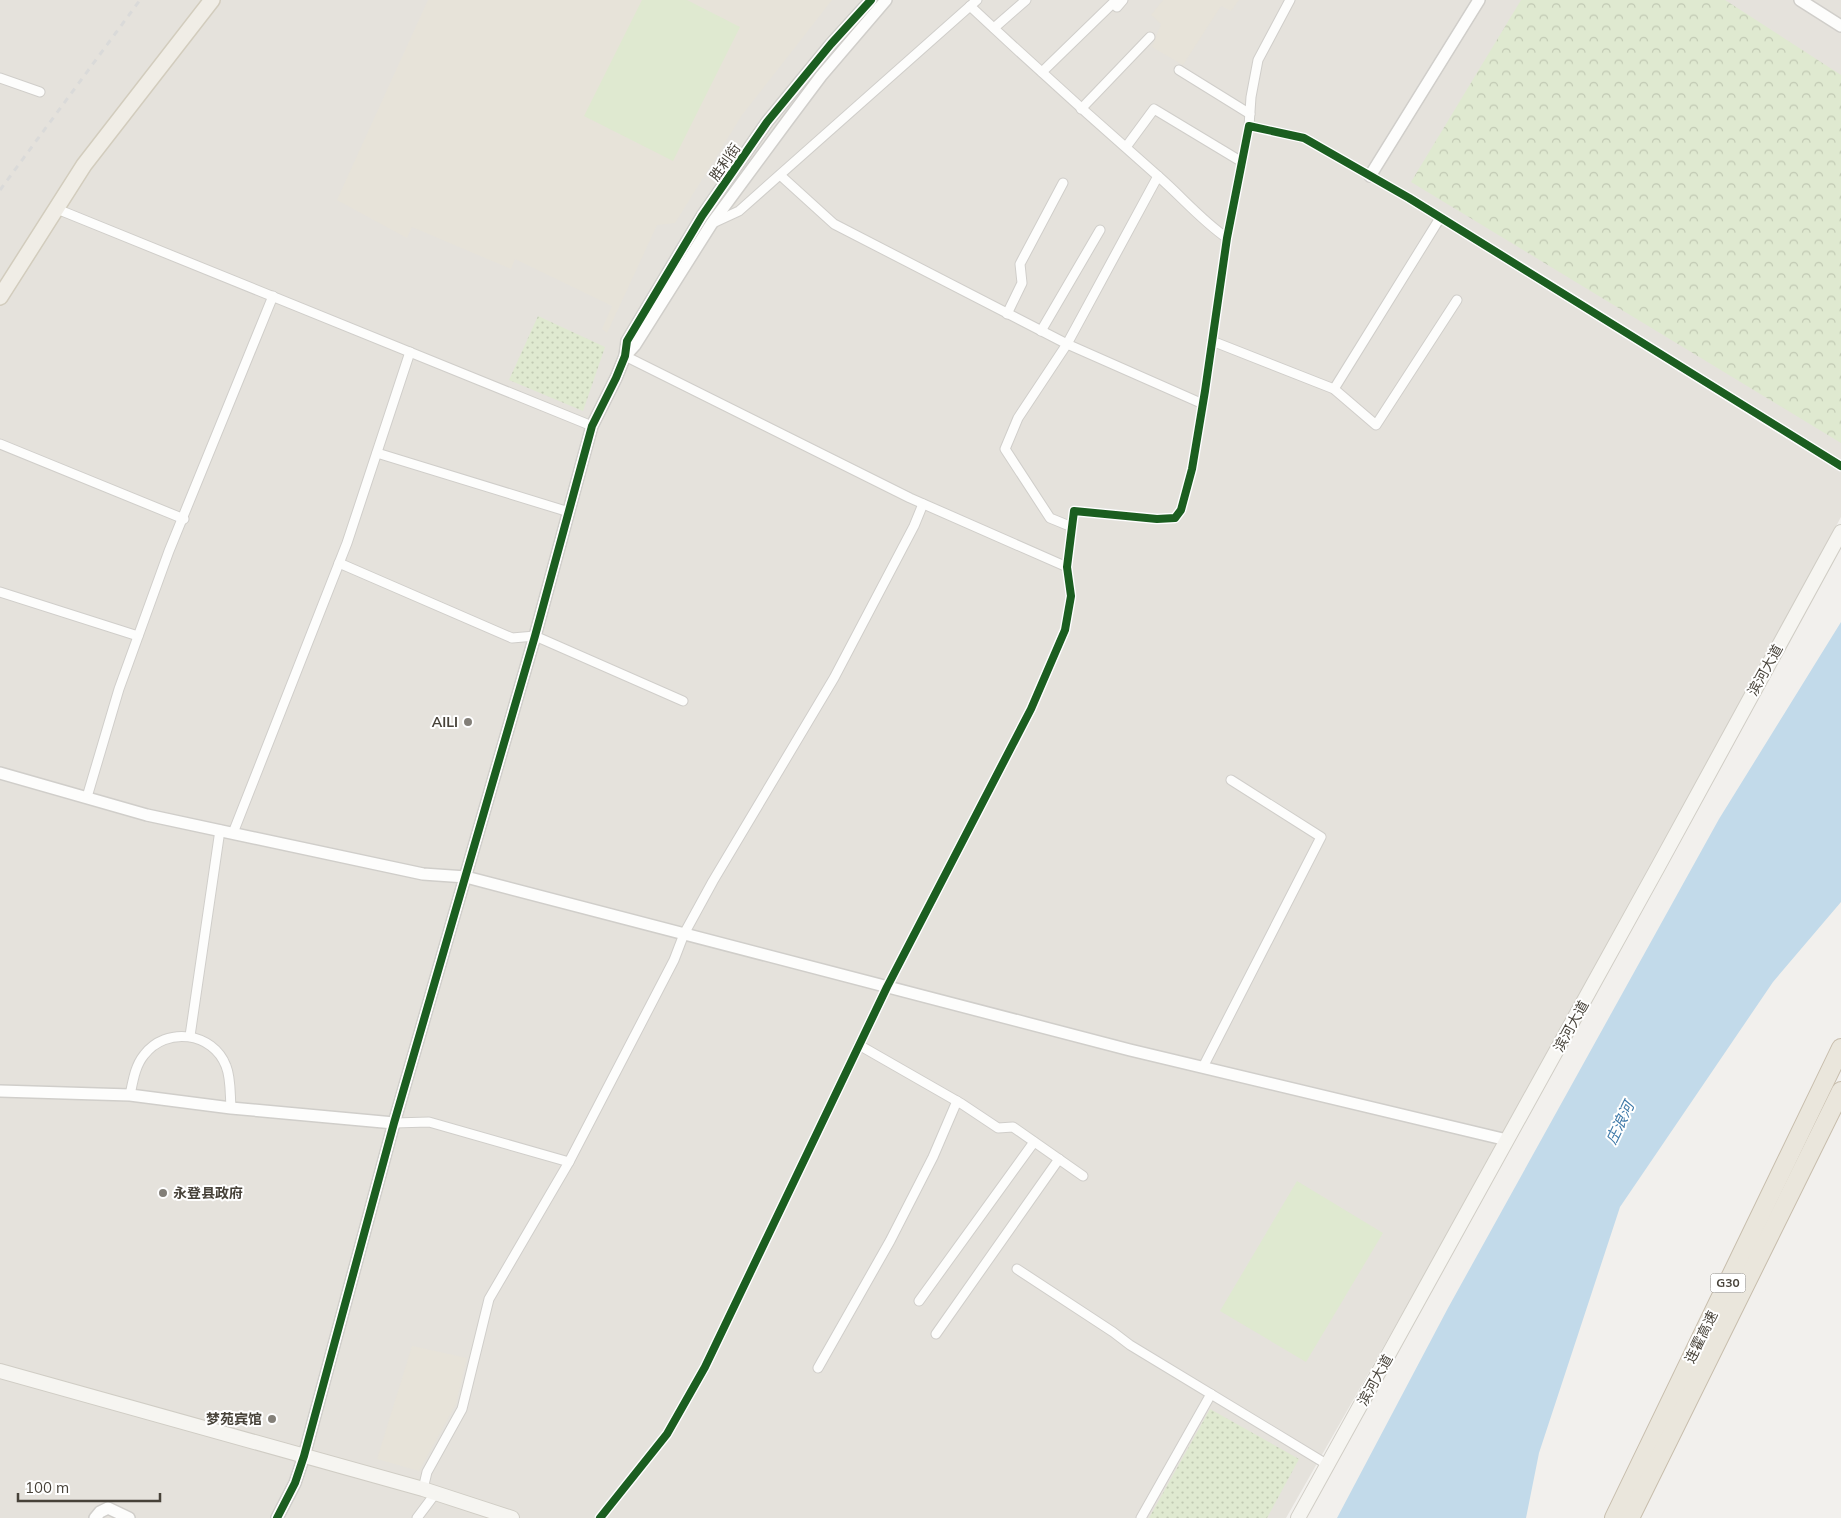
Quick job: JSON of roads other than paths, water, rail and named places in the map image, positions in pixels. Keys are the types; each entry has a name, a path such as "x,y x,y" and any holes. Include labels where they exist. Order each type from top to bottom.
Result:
{"highway":[{"name":"连霍高速","path":"1614,1518 1841,1048"},
{"name":"连霍高速","path":"1630,1518 1841,1090"}],"main road":[{"path":"0,297 84,166 212,0"},
{"name":"滨河大道","path":"1298,1518 1841,532"},
{"path":"0,1371 429,1491 512,1518"}],"street":[{"name":"胜利街","path":"625,356 627,341 702,216 756,138 831,44 871,0"},
{"name":"胜利街","path":"625,356 634,345 712,223 821,76 886,0"},
{"path":"994,28 1026,0"},
{"path":"1042,72 1113,3 1117,7 1123,0"},
{"path":"600,1518 667,1434 705,1367 887,987 1031,708 1065,630 1071,596 1067,566 1074,511 1157,519 1175,518 1181,510 1192,469 1203,404 1227,238 1249,126 1250,96 1258,60 1290,0"},
{"path":"1370,176 1479,0"},
{"path":"1800,0 1841,26"},
{"path":"712,223 739,211 974,3 994,28 1081,109 1178,193 1211,227 1227,238"},
{"path":"1081,109 1150,37"},
{"path":"1179,70 1250,114"},
{"path":"0,78 40,92"},
{"path":"1126,147 1154,110 1242,162"},
{"path":"1249,126 1304,138 1440,218 1841,466"},
{"path":"780,175 834,224 1067,344 1203,404"},
{"path":"1072,527 1050,518 1005,449 1018,418 1067,344 1158,176"},
{"path":"1008,314 1022,283 1020,264 1063,183"},
{"path":"56,209 592,426"},
{"path":"1334,388 1440,218"},
{"path":"1041,331 1100,230"},
{"path":"87,796 118,689 169,551 184,519 273,296"},
{"path":"1212,341 1334,388 1376,425 1457,300"},
{"path":"232,833 339,563 410,352"},
{"path":"277,1518 295,1484 304,1456 394,1122 535,636 592,426 625,356 923,504 1067,566"},
{"path":"0,444 184,519"},
{"path":"377,454 569,512"},
{"path":"417,1518 429,1491 427,1472 462,1409 489,1299 569,1162 674,960 684,934 834,678 914,526 923,504"},
{"path":"339,563 512,638 535,636 683,701"},
{"path":"0,592 138,636"},
{"path":"0,773 87,796 147,815 423,874 466,877 1202,1067 1507,1140"},
{"path":"1202,1067 1321,837 1231,780"},
{"path":"190,1036 220,830"},
{"path":"130,1095 137,1068 154,1044 167,1038 190,1036 205,1042 223,1058 229,1074 231,1108"},
{"path":"859,1045 957,1101 998,1128 1013,1127 1084,1176"},
{"path":"0,1091 130,1095 231,1108 394,1122 429,1122 569,1162"},
{"path":"818,1368 890,1241 933,1157 957,1101"},
{"path":"919,1301 1034,1142"},
{"path":"936,1334 1059,1159"},
{"path":"1017,1270 1130,1345 1328,1465"},
{"path":"1141,1518 1211,1394"},
{"path":"95,1518 100,1512 108,1508 129,1518"}],"water":[{"name":"庄浪河","path":"1841,622 1841,902 1773,982 1620,1207 1539,1453 1526,1518 1337,1518 1448,1308 1719,819"}],"railway":[{"path":"0,190 140,0"}],"place":[{"name":"AILI","path":"468,722"},
{"name":"永登县政府","path":"163,1193"},
{"name":"梦苑宾馆","path":"272,1419"}]}
